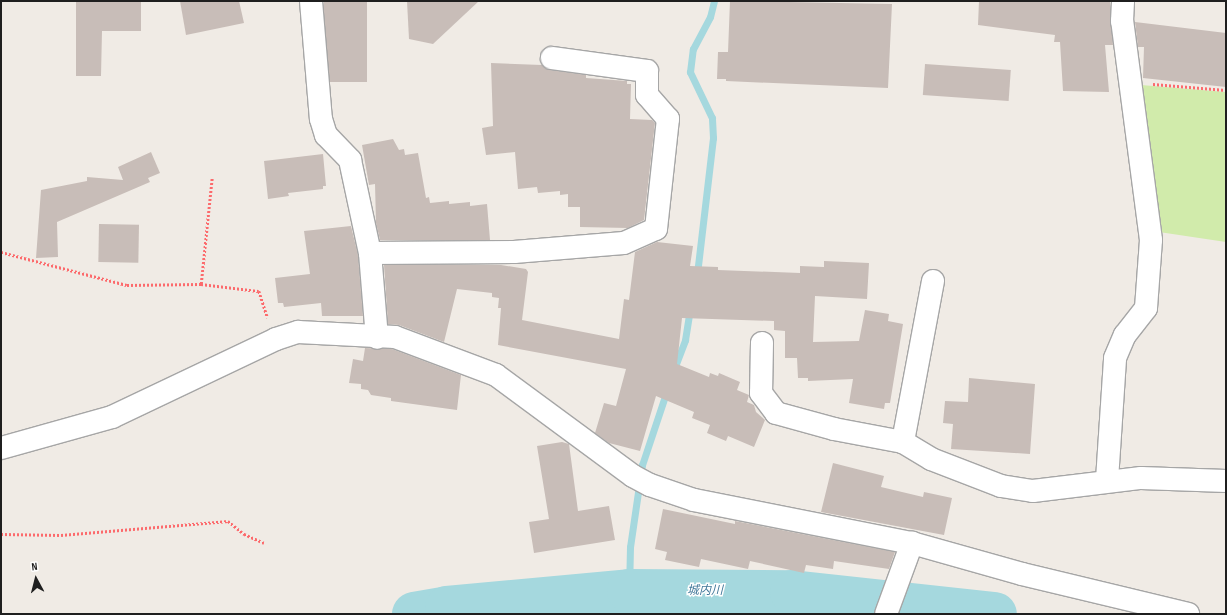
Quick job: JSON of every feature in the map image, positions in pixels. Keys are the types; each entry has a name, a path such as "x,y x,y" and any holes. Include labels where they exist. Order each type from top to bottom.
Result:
{"street":[{"path":"311,1 323,127 350,160 370,253 377,338"},
{"path":"1108,480 1114,358 1125,335 1146,308 1151,240 1129,82 1122,21 1123,1"},
{"path":"370,253 514,252 624,243 656,229 668,119 647,95 647,71 552,58"},
{"path":"903,442 933,281"},
{"path":"1,448 112,417 276,339 298,332 377,338 395,337 496,375 641,480 694,500 912,543 1022,574 1188,614"},
{"path":"762,343 761,393 776,413 834,428 903,442 931,459 1001,486 1033,491 1108,480 1141,478 1226,481"},
{"path":"886,614 901,577 912,543"}],"path":[{"path":"1129,82 1226,90"},
{"path":"202,284 212,178"},
{"path":"1,252 127,285 202,284 259,291 276,339"},
{"path":"1,534 61,535 228,521 244,534 264,544"}],"green space":[{"path":"1141,85 1226,92 1226,242 1159,232"}],"building":[{"path":"76,1 141,1 141,31 102,31 101,76 76,76"},
{"path":"180,1 239,1 244,23 186,35"},
{"path":"324,1 367,1 367,82 324,82"},
{"path":"407,1 479,1 433,44 409,39"},
{"path":"730,1 892,4 888,88 726,81 726,79 717,79 718,52 728,52"},
{"path":"979,1 1110,1 1113,45 1105,45 1109,92 1063,91 1060,42 1054,42 1055,35 978,25"},
{"path":"1135,22 1226,33 1226,87 1143,78 1144,47 1138,47"},
{"path":"491,63 542,65 550,70 586,75 586,78 627,81 627,84 631,84 630,119 652,120 655,123 644,220 628,228 580,227 580,207 568,207 568,194 560,195 560,191 538,193 537,187 518,189 515,152 486,155 482,128 493,126"},
{"path":"925,64 1011,70 1009,101 923,95"},
{"path":"393,139 399,150 404,149 405,155 418,153 426,198 429,197 430,203 449,201 449,204 470,202 470,206 487,204 490,240 380,240 376,223 375,184 369,185 362,145"},
{"path":"151,152 160,173 148,178 150,182 57,222 58,257 36,258 41,190 87,181 87,177 123,180 118,167"},
{"path":"323,154 326,186 323,186 323,189 288,193 289,196 268,199 264,161"},
{"path":"99,224 139,225 138,263 98,262"},
{"path":"351,226 358,255 363,316 322,316 321,303 284,307 283,303 278,303 275,278 310,274 304,231"},
{"path":"657,242 693,246 690,266 718,267 718,270 800,273 800,266 824,267 824,261 869,263 867,299 815,296 813,342 859,341 865,310 889,314 888,321 903,324 890,403 885,403 884,409 849,403 853,379 808,381 808,378 798,378 797,358 785,358 785,331 774,330 774,321 682,318 677,364 709,377 710,373 718,376 719,373 740,382 737,390 749,395 747,402 754,405 756,412 765,420 754,447 728,436 726,441 707,433 710,425 692,418 694,412 656,396 640,451 609,443 595,433 604,403 616,406 626,369 498,345 501,308 498,308 499,298 492,297 492,293 457,289 444,342 399,325 388,324 384,265 501,265 526,269 528,272 522,320 619,339 624,299 629,300 635,252"},
{"path":"365,348 392,349 461,375 457,410 391,401 391,398 371,395 368,390 361,389 361,384 349,383 353,359 363,361"},
{"path":"969,378 1035,384 1030,454 951,449 953,424 943,423 945,401 968,402"},
{"path":"562,442 569,444 578,511 609,506 615,540 534,553 529,522 549,519 537,446"},
{"path":"833,463 884,476 881,487 923,497 924,492 952,498 944,535 821,512"},
{"path":"663,509 735,524 735,521 895,552 889,569 834,561 833,569 806,565 804,573 750,561 748,569 701,559 699,567 665,560 667,552 655,549"}],"waterway":[{"path":"697,274 713,138 712,118 690,72 693,49 710,17 714,1"},
{"path":"674,369 685,340 690,310"},
{"path":"629,591 630,547 642,465 667,390"},
{"name":"城内川","path":"414,614 447,608 629,591 792,592 995,614"}]}
